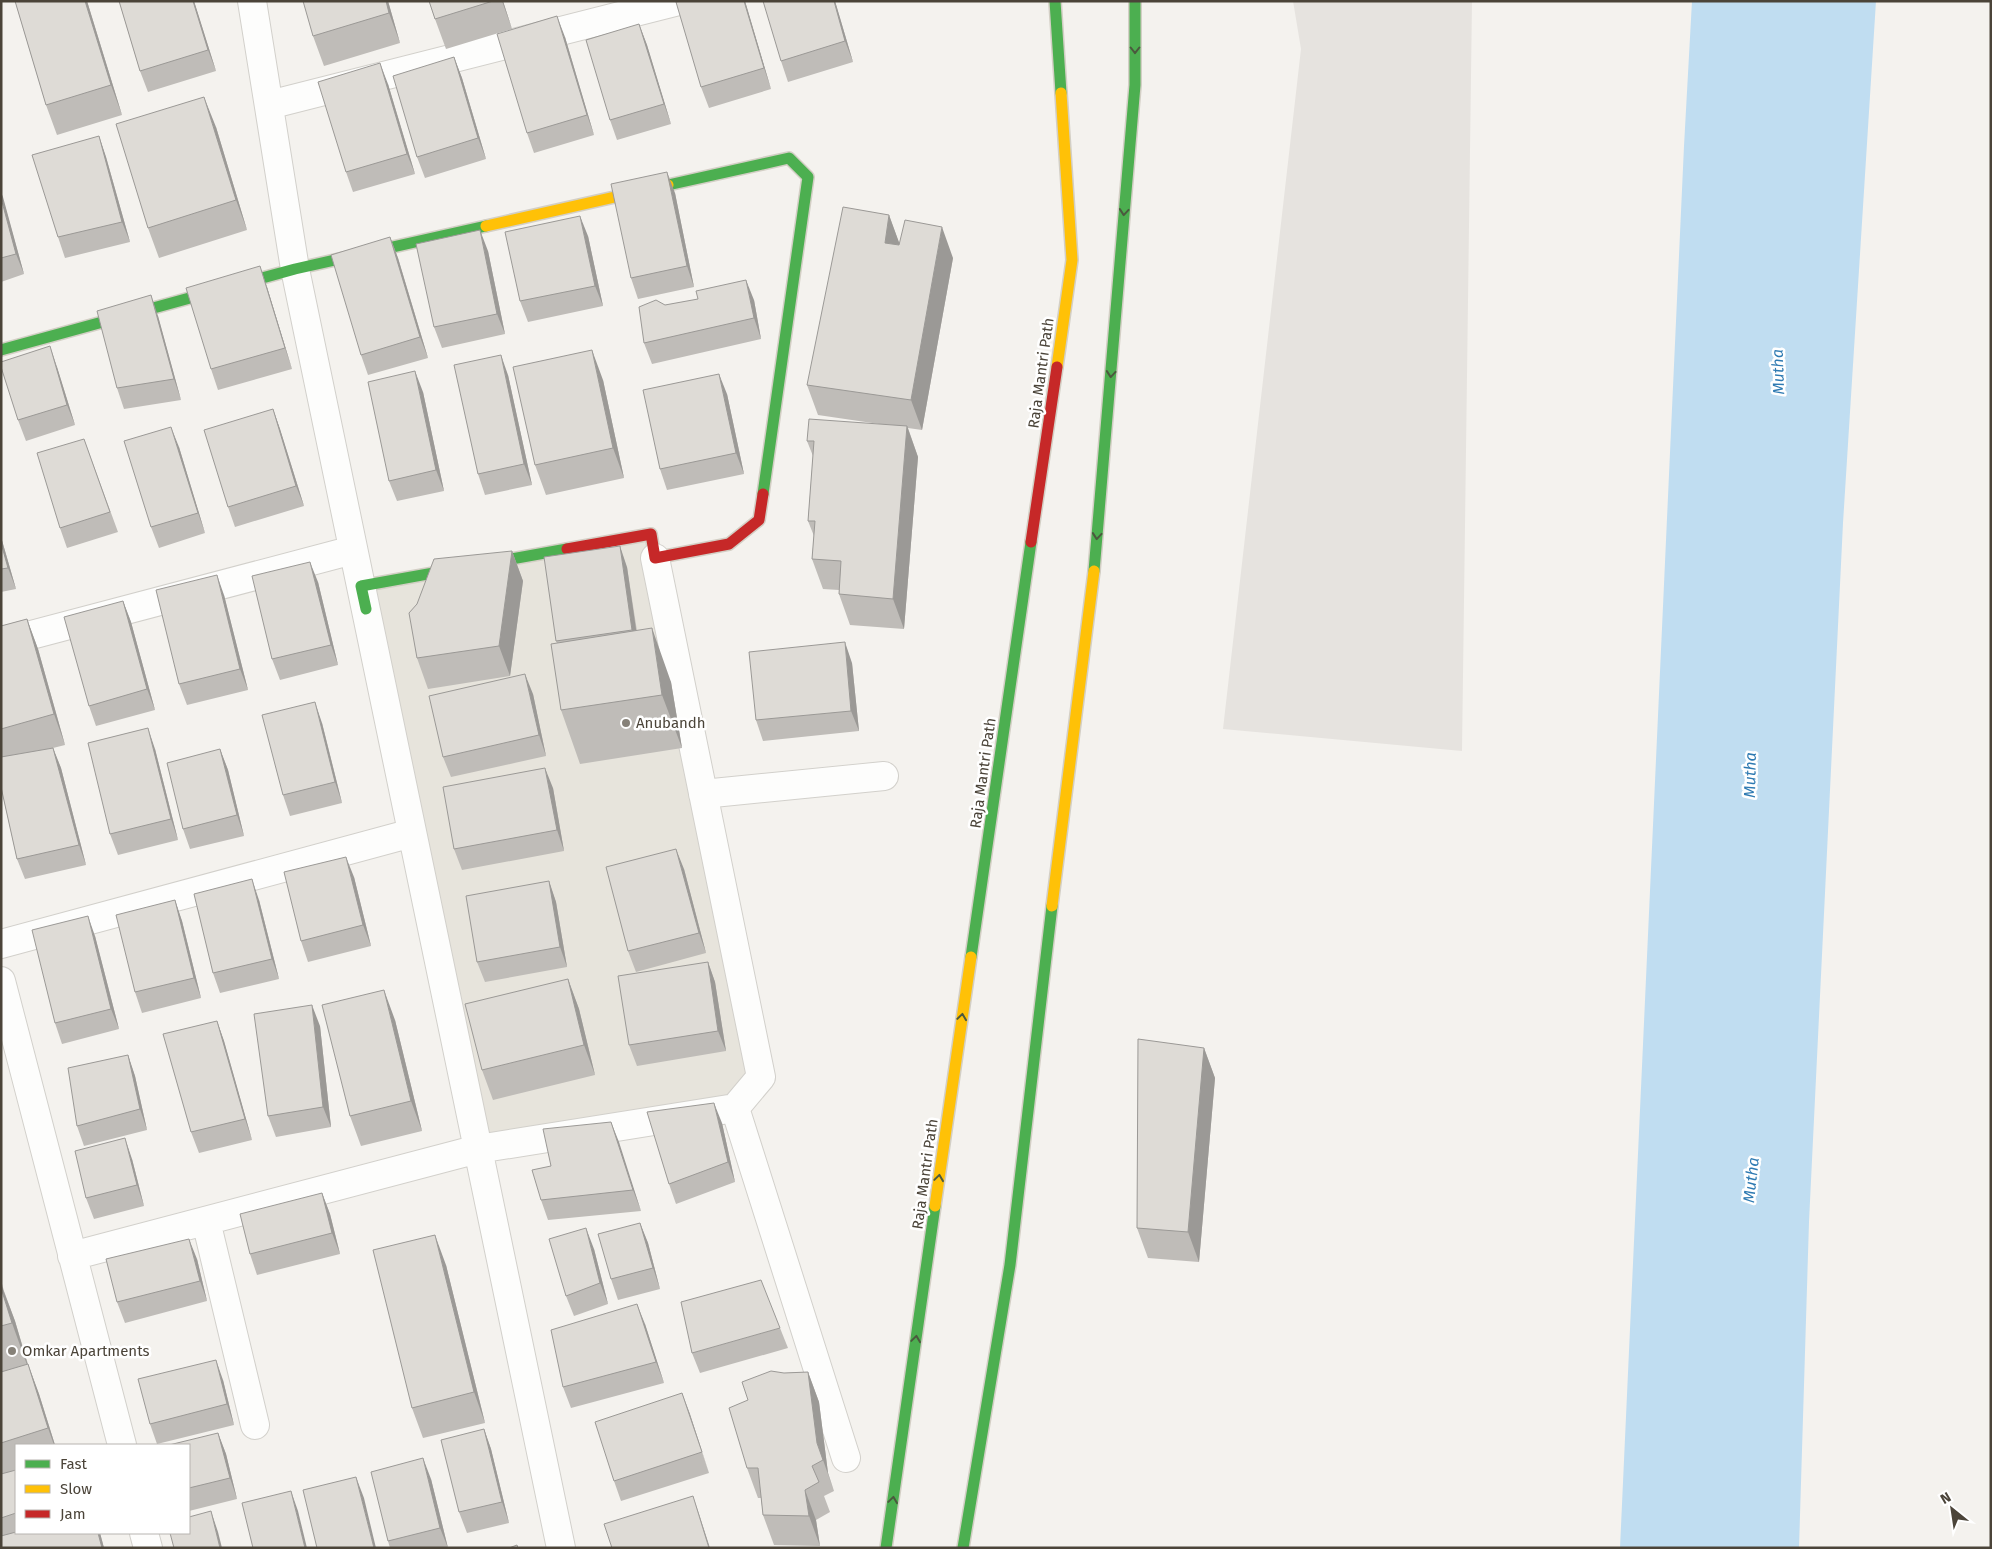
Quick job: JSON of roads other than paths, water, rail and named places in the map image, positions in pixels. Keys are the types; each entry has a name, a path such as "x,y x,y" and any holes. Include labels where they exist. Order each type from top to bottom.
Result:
{"main road":[{"name":"Raja Mantri Path","path":"886,1548 1072,260 1055,1"},
{"path":"962,1548 1010,1265 1063,811 1094,571 1135,85 1135,1"},
{"path":"1,350 295,268 789,158 808,177 759,520 729,544 655,558 651,534 362,586 366,609"}],"street":[{"path":"252,1 295,268 561,1548"},
{"path":"269,105 679,1"},
{"path":"1,643 354,550"},
{"path":"72,1256 478,1149 735,1108 761,1078 655,558"},
{"path":"703,794 884,776"},
{"path":"1,944 412,833"},
{"path":"1,981 122,1444"},
{"path":"735,1108 846,1458"},
{"path":"206,1221 255,1425"},
{"path":"144,1534 148,1548"}],"water":[{"name":"Mutha","path":"1692,1 1876,1 1843,523 1809,1222 1799,1548 1620,1548"}],"place":[{"name":"Anubandh","path":"626,723"},
{"name":"Omkar Apartments","path":"12,1351"}]}
